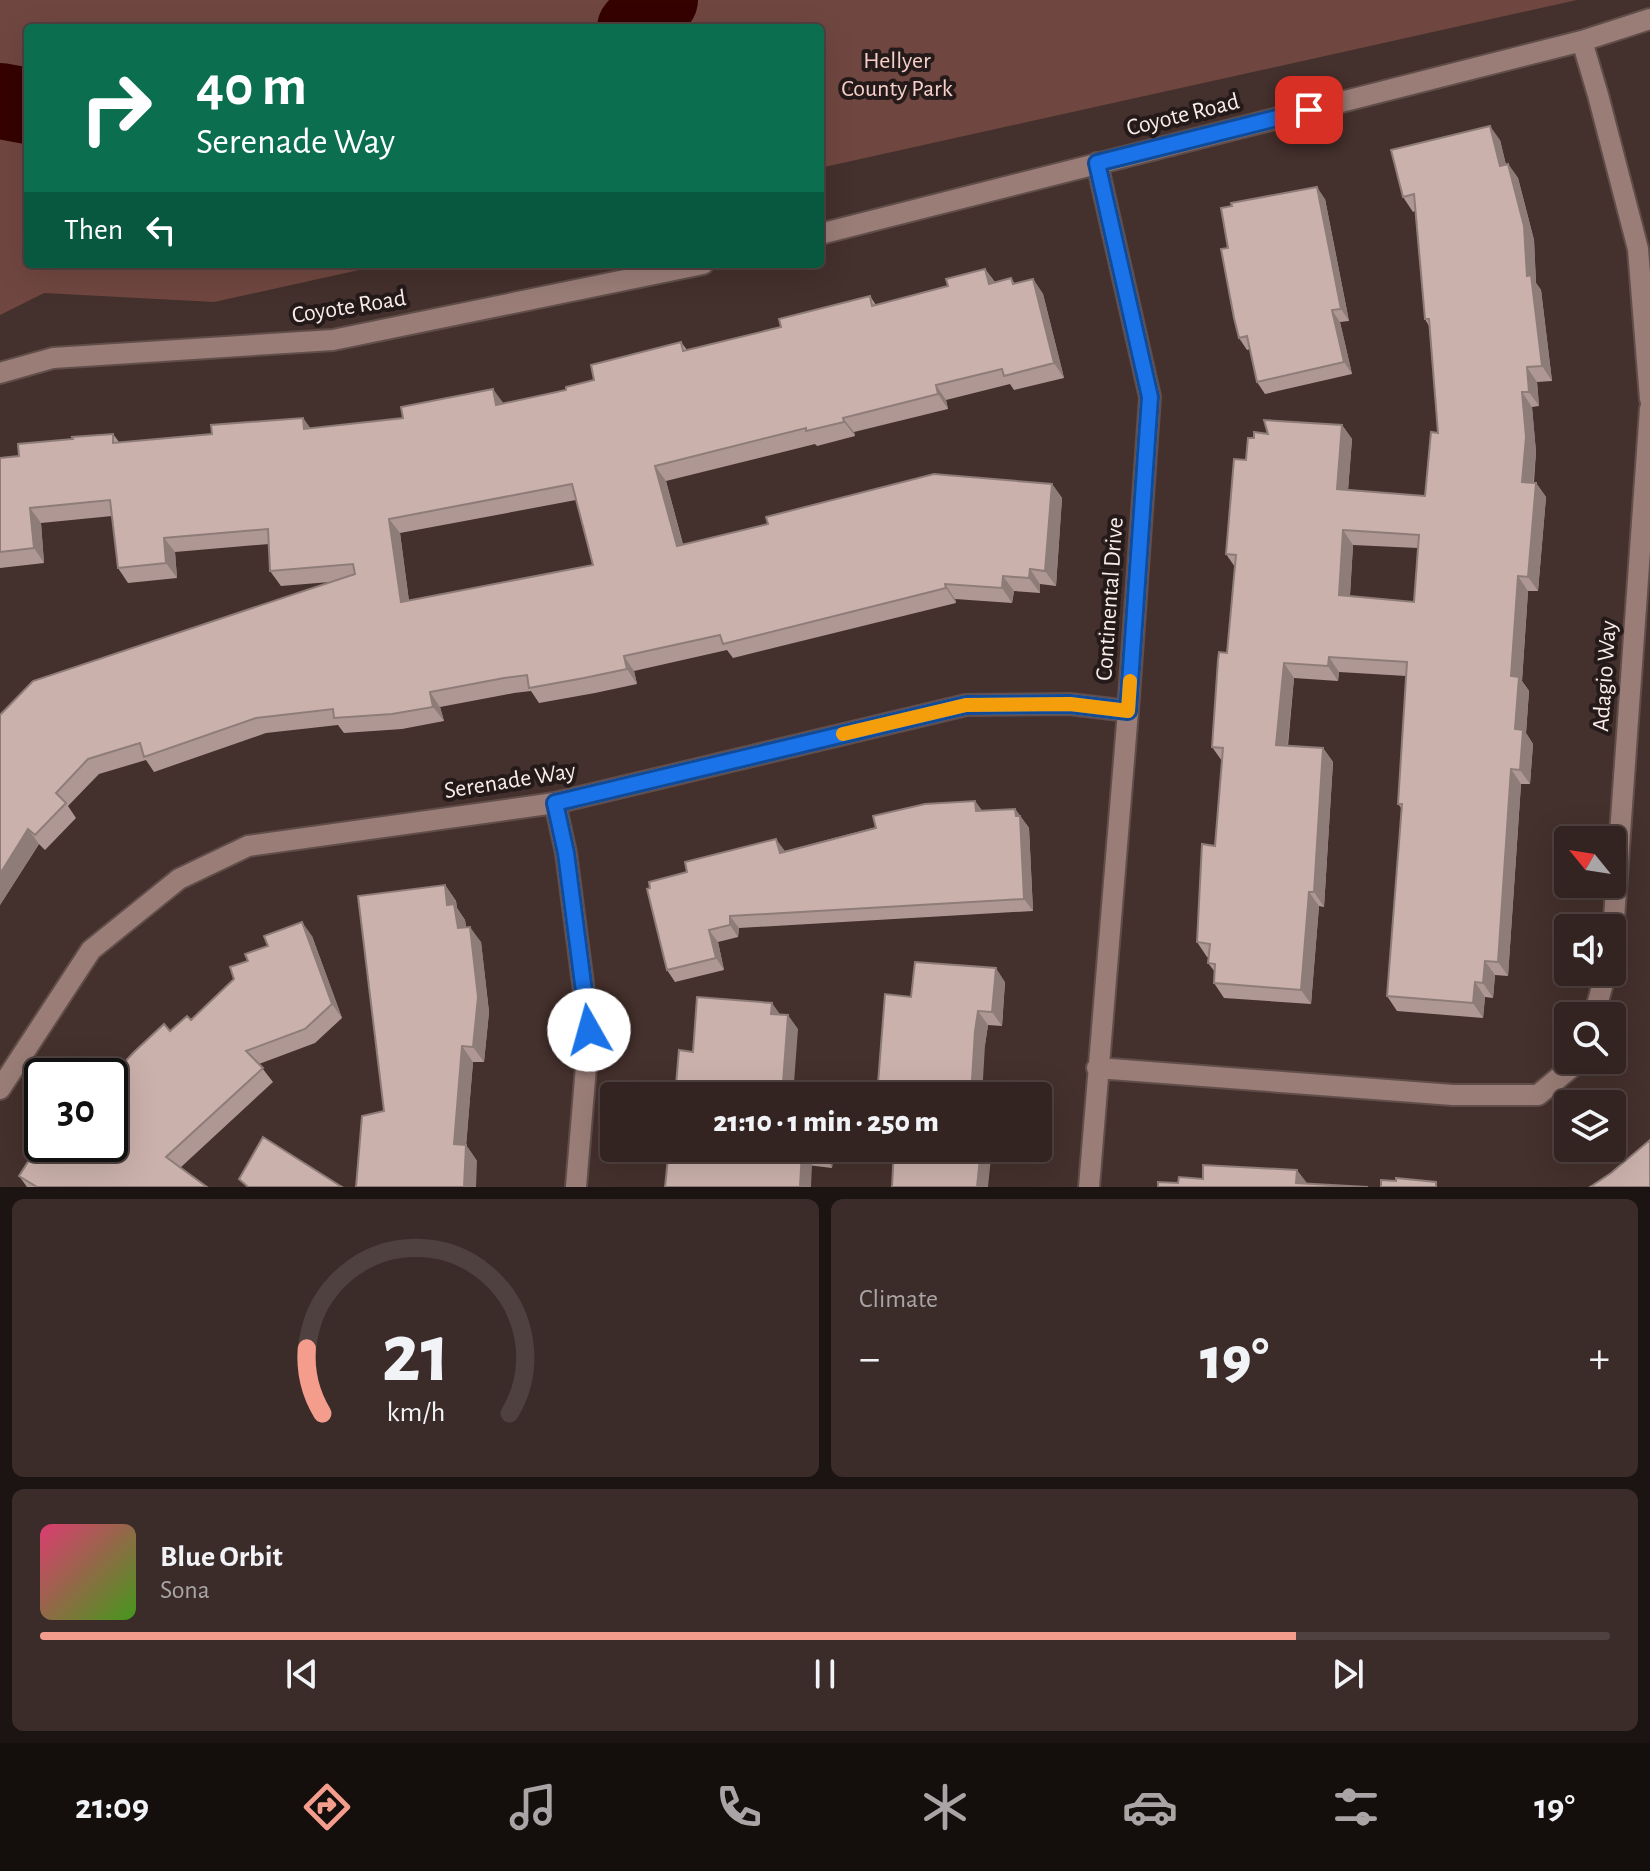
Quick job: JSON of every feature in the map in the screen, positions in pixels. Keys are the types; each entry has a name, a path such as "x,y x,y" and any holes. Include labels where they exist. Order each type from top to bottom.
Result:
{"street":[{"name":"Coyote Road","path":"824,233 1582,41 1650,19"},
{"path":"1582,41 1638,249 1650,399"},
{"name":"Continental Drive","path":"1089,1187 1150,397 1097,163"},
{"name":"Coyote Road","path":"0,373 53,358 333,340 684,268"},
{"name":"Adagio Way","path":"1614,914 1650,409"},
{"name":"Serenade Way","path":"0,1089 91,950 179,879 248,846 555,803 966,705 1070,704 1128,711"},
{"path":"555,803 566,853 589,1030 576,1187"},
{"path":"1097,1068 1453,1095 1538,1095 1563,1074"}],"green space":[{"name":"Hellyer County Park","path":"0,0 1577,0 824,167 824,24 24,24 24,268 368,268 214,302 44,293 0,315"}],"building":[{"path":"1490,126 1500,166 1508,164 1524,226 1527,276 1531,275 1542,366 1527,367 1529,392 1522,392 1526,437 1522,482 1536,483 1528,577 1518,576 1511,676 1519,677 1515,729 1523,730 1520,770 1511,769 1498,962 1485,961 1483,983 1475,982 1473,1003 1387,996 1402,804 1398,804 1407,662 1329,657 1328,666 1284,663 1276,745 1323,748 1314,892 1309,892 1301,990 1214,983 1215,964 1208,963 1210,944 1197,942 1202,844 1215,846 1223,748 1212,747 1219,652 1227,653 1236,555 1226,554 1234,459 1246,460 1248,438 1254,438 1254,432 1268,434 1264,420 1342,425 1337,489 1425,496 1431,432 1438,433 1429,319 1425,319 1414,194 1403,197 1391,150","holes":["1343,530 1419,535 1414,602 1339,595"]},
{"path":"1317,187 1341,309 1332,310 1344,362 1257,382 1247,336 1239,338 1234,318 1221,249 1228,248 1221,208 1232,206 1231,203"},
{"path":"985,269 989,284 1011,278 1013,284 1033,279 1054,363 1004,376 1002,369 936,385 938,394 843,418 844,422 806,431 806,428 655,466 677,546 768,524 766,517 934,474 1052,484 1045,571 1030,569 1029,578 1003,576 1002,588 945,584 946,588 723,644 720,635 624,656 627,669 584,678 529,688 527,675 430,692 433,707 392,714 334,718 333,709 256,718 144,757 140,743 88,759 56,793 66,803 35,835 28,829 0,874 0,715 33,681 355,574 353,564 270,571 268,529 164,538 166,563 118,568 110,500 30,508 34,548 0,552 0,458 19,456 18,444 113,434 113,443 212,434 211,425 303,418 304,429 403,418 401,407 493,389 496,405 566,390 566,387 594,380 591,365 681,342 683,351 781,327 779,319 870,296 872,306 948,286 946,279","holes":["572,484 593,565 401,602 389,519"]},
{"path":"975,801 976,811 1015,809 1016,816 1020,816 1024,899 730,916 730,925 709,930 716,958 667,970 647,889 650,888 649,882 687,872 685,862 776,839 780,853 876,828 873,816 925,804"},
{"path":"445,885 447,905 454,904 458,928 470,927 478,997 473,1047 462,1046 454,1144 466,1145 464,1187 356,1187 362,1116 384,1111 358,896"},
{"path":"302,922 332,1004 305,1029 246,1051 263,1068 166,1157 207,1187 37,1187 19,1176 28,1162 128,1162 128,1058 164,1024 170,1031 187,1016 191,1020 234,979 230,967 248,961 245,954 268,946 264,936"},
{"path":"915,962 996,968 992,1012 978,1011 972,1082 878,1082 885,994 911,997"},
{"path":"697,997 772,1003 771,1014 788,1015 783,1082 676,1082 679,1050 693,1052"},
{"path":"263,1137 342,1187 248,1187 239,1179"},
{"path":"1650,1140 1650,1187 1590,1187 1626,1162"},
{"path":"668,1162 801,1162 800,1187 665,1187"},
{"path":"893,1162 980,1162 977,1187 892,1187"},
{"path":"1203,1165 1297,1170 1296,1183 1368,1187 1158,1187 1158,1182 1178,1183 1179,1177 1203,1179"},
{"path":"1396,1178 1436,1182 1436,1187 1381,1187 1381,1180 1396,1181"}],"waterway":[{"path":"639,24 660,0"},
{"path":"0,101 24,105"}],"slow traffic":[{"path":"843,734 966,705 1070,704 1128,711 1130,681"}],"route":[{"path":"589,1030 566,853 555,803 966,705 1070,704 1128,711 1150,397 1097,163 1309,110"}]}
